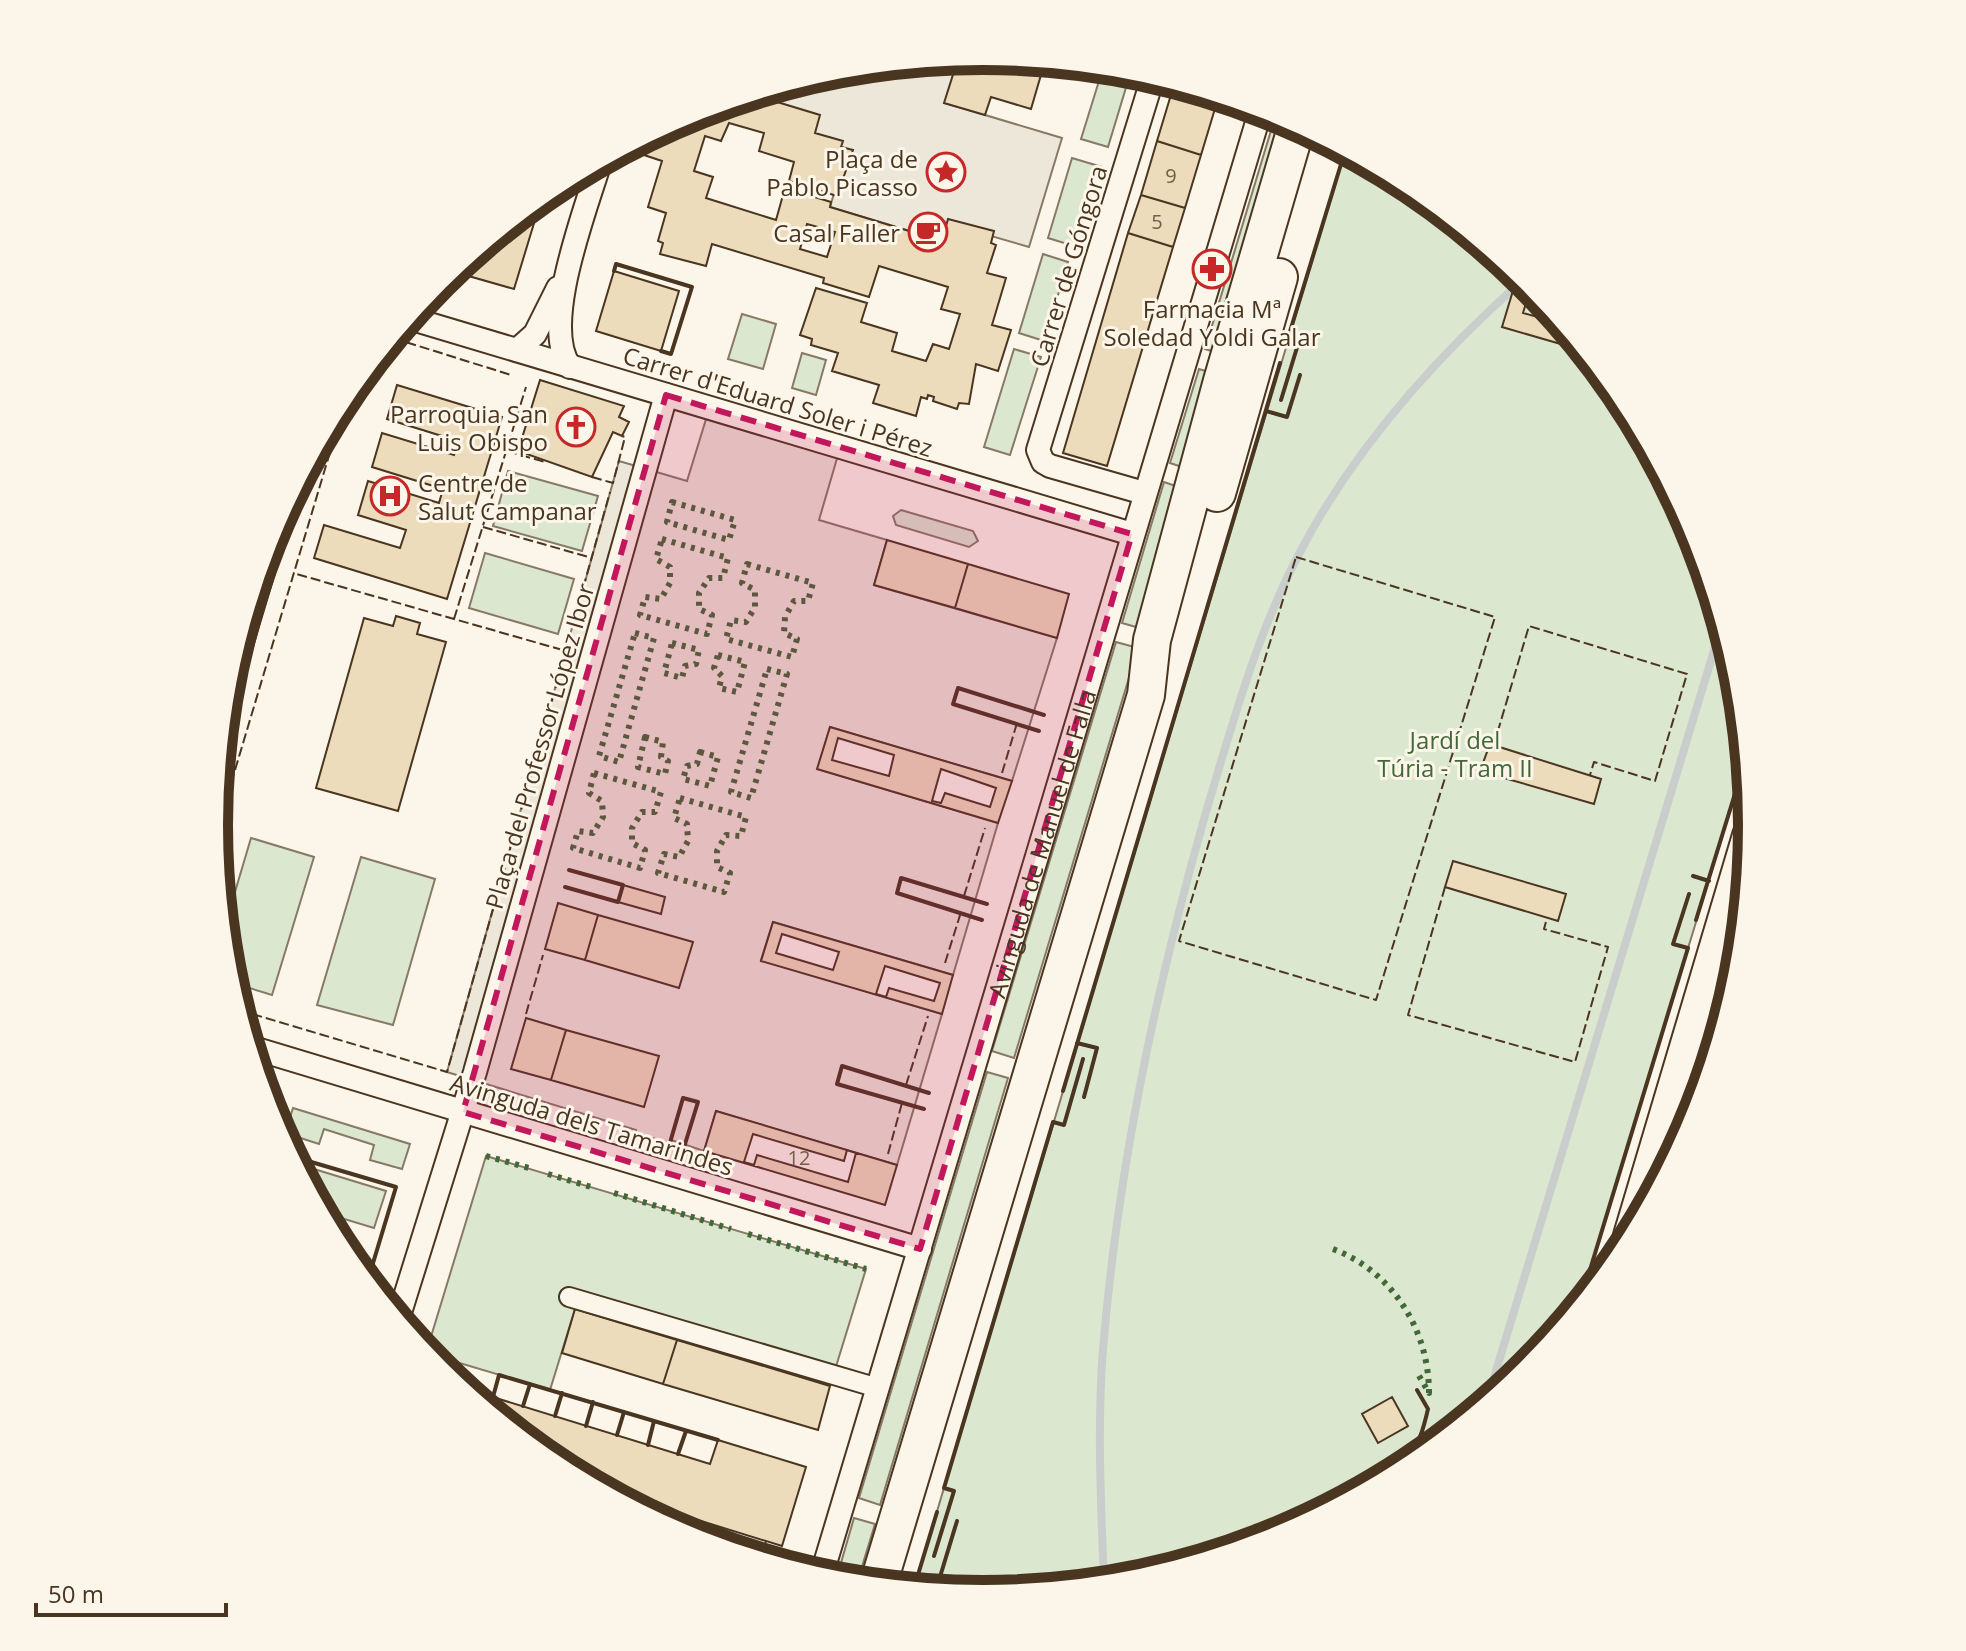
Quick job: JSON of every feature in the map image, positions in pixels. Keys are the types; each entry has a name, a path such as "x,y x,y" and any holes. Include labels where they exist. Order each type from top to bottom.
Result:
{"main road":[{"path":"881,1574 1146,695 1155,625 1293,137"},
{"path":"1146,695 1172,645 1316,148"},
{"path":"1647,1185 1736,887"}],"street":[{"name":"Carrer de Góngora","path":"1144,493 1050,466 1043,462 1038,450 1149,89"},
{"name":"Avinguda de Manuel de Falla","path":"825,1564 1257,122"},
{"path":"570,367 564,358 559,334 572,257 596,177"},
{"path":"517,350 540,324 572,257"},
{"name":"Carrer d'Eduard Soler i Pérez","path":"420,321 1132,534"},
{"name":"Plaça del Professor López Ibor","path":"402,1307 448,1148 463,1112 666,395"},
{"name":"Avinguda dels Tamarindes","path":"263,1051 920,1249"},
{"path":"569,1297 878,1388"}],"highlighted area":[{"path":"666,395 1132,534 920,1249 463,1112"}],"green space":[{"path":"1100,79 1127,84 1108,147 1081,139"},
{"path":"1272,128 1285,134 1221,354 1205,349"},
{"path":"1072,158 1102,167 1100,174 1096,174 1074,246 1048,238"},
{"name":"Jardí del Túria - Tram II","path":"1342,161 1403,197 1481,257 1551,327 1611,406 1661,491 1698,583 1724,678 1737,787 1588,1277 1551,1324 1517,1360 1481,1394 1403,1454 1317,1503 1226,1541 1179,1555 1082,1575 983,1581 917,1578"},
{"path":"1043,254 1068,262 1044,341 1019,333"},
{"path":"742,314 776,324 763,369 728,359"},
{"path":"1014,349 1041,357 1010,455 984,447"},
{"path":"802,353 826,360 816,395 792,388"},
{"path":"1199,369 1215,374 1191,470 1170,463"},
{"path":"508,471 598,496 582,551 493,526"},
{"path":"1164,482 1184,489 1143,629 1122,623"},
{"path":"901,510 973,531 978,541 969,547 896,525 893,516"},
{"path":"485,553 574,579 558,634 469,608"},
{"path":"1116,642 1138,648 1014,1058 992,1051"},
{"path":"251,838 314,857 272,995 245,987 232,903"},
{"path":"361,857 435,879 393,1025 317,1005"},
{"path":"987,1072 1008,1078 880,1505 859,1498"},
{"path":"293,1108 410,1144 402,1169 370,1160 374,1145 324,1129 319,1144 294,1136 288,1123"},
{"path":"486,1156 866,1269 830,1386 575,1309 550,1390 449,1360 430,1340"},
{"path":"314,1169 386,1191 374,1228 338,1217 313,1173"},
{"path":"854,1518 875,1524 861,1571 840,1567"}],"shaded area":[{"name":"Plaça de Pablo Picasso","path":"954,71 945,103 1062,138 1029,247 953,225 946,242 830,207 847,149 808,136 773,106 774,100 836,85 884,76"},
{"path":"707,416 838,455 819,520 887,540 874,585 1057,638 1012,781 830,727 818,769 998,823 953,975 773,922 761,960 942,1014 897,1165 716,1111 704,1151 636,1133 636,1130 447,1072 619,461 687,481"}],"building":[{"path":"954,71 1042,73 1031,109 991,97 985,115 944,103"},
{"path":"1171,94 1216,107 1201,155 1157,141"},
{"path":"774,100 820,115 815,133 843,141 841,147 853,150 837,196 789,181 794,162 759,151 764,133 729,123 721,141 705,136 694,171 713,177 706,198 776,220 785,188 831,202 830,207 942,241 948,219 994,231 991,243 996,245 987,273 1006,278 992,325 1011,330 998,371 976,364 969,404 959,403 957,409 933,401 934,397 928,395 927,399 921,397 916,416 873,403 879,385 832,371 838,353 811,345 812,339 800,335 816,288 867,303 861,322 897,333 892,351 926,361 933,344 949,349 960,314 941,309 948,287 879,266 869,297 823,283 824,278 712,244 706,266 660,254 663,243 658,241 666,213 648,207 662,161 644,155 645,150 694,128","holes":["807,224 835,232 827,257 800,249"]},
{"path":"1157,141 1201,155 1185,208 1141,195"},
{"path":"1141,195 1185,208 1173,247 1128,233"},
{"path":"536,217 514,289 466,275"},
{"path":"1128,233 1173,247 1107,466 1063,453"},
{"path":"614,271 679,291 661,351 596,331"},
{"path":"1514,288 1527,301 1523,313 1543,318 1566,345 1502,327"},
{"name":"Parroquia San Luis Obispo","path":"540,380 624,406 619,417 629,422 622,436 613,432 592,477 518,451"},
{"name":"Centre de Salut Campanar","path":"397,385 502,417 447,599 314,558 324,525 400,548 406,530 358,515 368,481 439,503 443,489 372,467 382,433 454,455 458,441 387,419"},
{"path":"887,540 968,564 955,608 874,585"},
{"path":"968,564 1069,594 1057,638 955,608"},
{"path":"396,616 420,623 417,634 446,642 398,811 316,788 364,618 393,626"},
{"path":"830,727 1012,781 998,823 817,769"},
{"path":"838,738 894,755 889,776 832,760"},
{"path":"1490,744 1601,779 1594,804 1480,771"},
{"path":"941,769 996,788 990,807 945,793 941,803 932,801"},
{"path":"1453,861 1566,894 1558,921 1445,887"},
{"path":"623,885 665,897 661,914 618,902"},
{"path":"558,903 598,915 585,960 545,949"},
{"path":"598,915 693,942 679,988 585,960"},
{"path":"773,922 953,975 942,1014 761,961"},
{"path":"782,934 839,952 833,970 776,953"},
{"path":"885,966 940,983 934,1001 889,988 886,997 876,994"},
{"path":"526,1018 566,1030 551,1080 511,1069"},
{"path":"566,1030 659,1056 644,1107 551,1080"},
{"path":"716,1111 897,1165 885,1205 704,1151"},
{"path":"753,1134 844,1161 847,1150 856,1153 848,1182 757,1155 754,1165 744,1162"},
{"path":"575,1309 677,1340 663,1384 562,1353"},
{"path":"677,1340 830,1386 818,1430 663,1384"},
{"path":"486,1395 710,1464 718,1440 806,1467 782,1546 649,1503 563,1454"},
{"path":"1392,1397 1408,1426 1378,1443 1362,1414"}],"waterway":[{"path":"1104,1571 1101,1378 1118,1213 1155,1011 1188,878 1236,713 1258,647 1285,583 1322,513 1346,476 1429,372 1514,288"},
{"path":"1492,1383 1716,644"}],"hedge":[{"path":"672,502 735,520 729,540 667,522 672,502"},
{"path":"662,539 728,558 723,578 709,578 699,593 699,609 712,615 707,634 640,615 645,597 661,599 670,583 670,567 656,559 662,539"},
{"path":"747,564 813,583 808,601 794,601 785,617 784,633 797,639 792,657 726,639 731,620 746,622 755,607 755,590 742,583 747,564"},
{"path":"635,633 654,638 619,762 599,756 635,633"},
{"path":"672,643 699,650 696,664 685,666 682,678 664,673 672,643"},
{"path":"718,655 745,662 737,692 719,688 722,676 714,668 718,655"},
{"path":"767,669 787,674 751,798 731,792 767,669"},
{"path":"645,737 663,742 661,757 668,761 665,774 638,767 645,737"},
{"path":"700,752 718,757 710,786 683,779 687,766 697,764 700,752"},
{"path":"594,773 661,792 655,812 642,812 632,828 632,843 645,850 640,868 573,848 578,831 593,833 603,817 602,801 589,793 594,773"},
{"path":"680,798 746,817 741,836 726,835 717,851 717,867 730,873 724,892 658,873 664,854 679,857 688,841 687,824 674,818 680,798"},
{"path":"486,1156 529,1168"},
{"path":"548,1174 591,1187"},
{"path":"614,1193 731,1229"},
{"path":"748,1234 866,1269"},
{"path":"1333,1249 1373,1272 1404,1306 1422,1347 1429,1393 1418,1374"}],"fence":[{"path":"404,341 511,375"},
{"path":"454,619 526,387"},
{"path":"592,477 613,483 625,437 622,436"},
{"path":"229,791 333,441"},
{"path":"507,451 545,462"},
{"path":"568,642 610,492"},
{"path":"483,527 592,558"},
{"path":"1296,557 1495,617 1376,1000 1179,941 1296,557"},
{"path":"251,1014 447,1072 566,651 293,573"},
{"path":"1490,744 1497,734 1529,626 1687,674 1655,781 1594,762 1590,775"},
{"path":"1002,773 1017,723"},
{"path":"964,896 985,828"},
{"path":"1445,887 1408,1015 1575,1062 1608,947 1544,929 1547,918"},
{"path":"945,963 961,912"},
{"path":"526,1014 543,955"},
{"path":"906,1085 928,1016"},
{"path":"888,1154 902,1103"},
{"path":"764,1548 766,1541"}],"wall":[{"path":"1281,400 1299,341 1288,338 1342,161"},
{"path":"614,271 616,264 692,287 671,354 661,351"},
{"path":"1063,1091 1280,363"},
{"path":"1266,411 1287,417 1300,375"},
{"path":"1039,731 953,704 958,688 1044,715"},
{"path":"1696,920 1737,786"},
{"path":"565,887 618,902 623,885 569,870"},
{"path":"1693,876 1709,881"},
{"path":"982,920 897,893 901,878 987,904"},
{"path":"1588,1277 1688,948 1673,944 1689,894"},
{"path":"1077,1043 1097,1048 1084,1097"},
{"path":"934,1556 954,1491 944,1488 1053,1122 1064,1125 1083,1059"},
{"path":"924,1109 837,1084 842,1066 929,1093"},
{"path":"667,1153 683,1098 698,1102 681,1157"},
{"path":"305,1160 396,1187 372,1268"},
{"path":"493,1397 499,1375 718,1440"},
{"path":"523,1406 530,1384"},
{"path":"1412,1448 1419,1440 1428,1409 1417,1390"},
{"path":"555,1416 562,1393"},
{"path":"586,1426 593,1402"},
{"path":"617,1435 624,1412"},
{"path":"648,1445 654,1421"},
{"path":"678,1454 686,1431"},
{"path":"917,1578 937,1512"},
{"path":"939,1579 957,1521"}],"place":[{"name":"Plaça de Pablo Picasso","path":"946,172"},
{"name":"Casal Faller","path":"928,232"},
{"name":"Farmacia Mª Soledad Yoldi Galar","path":"1212,269"},
{"name":"Parroquia San Luis Obispo","path":"576,427"},
{"name":"Centre de Salut Campanar","path":"390,496"}]}
